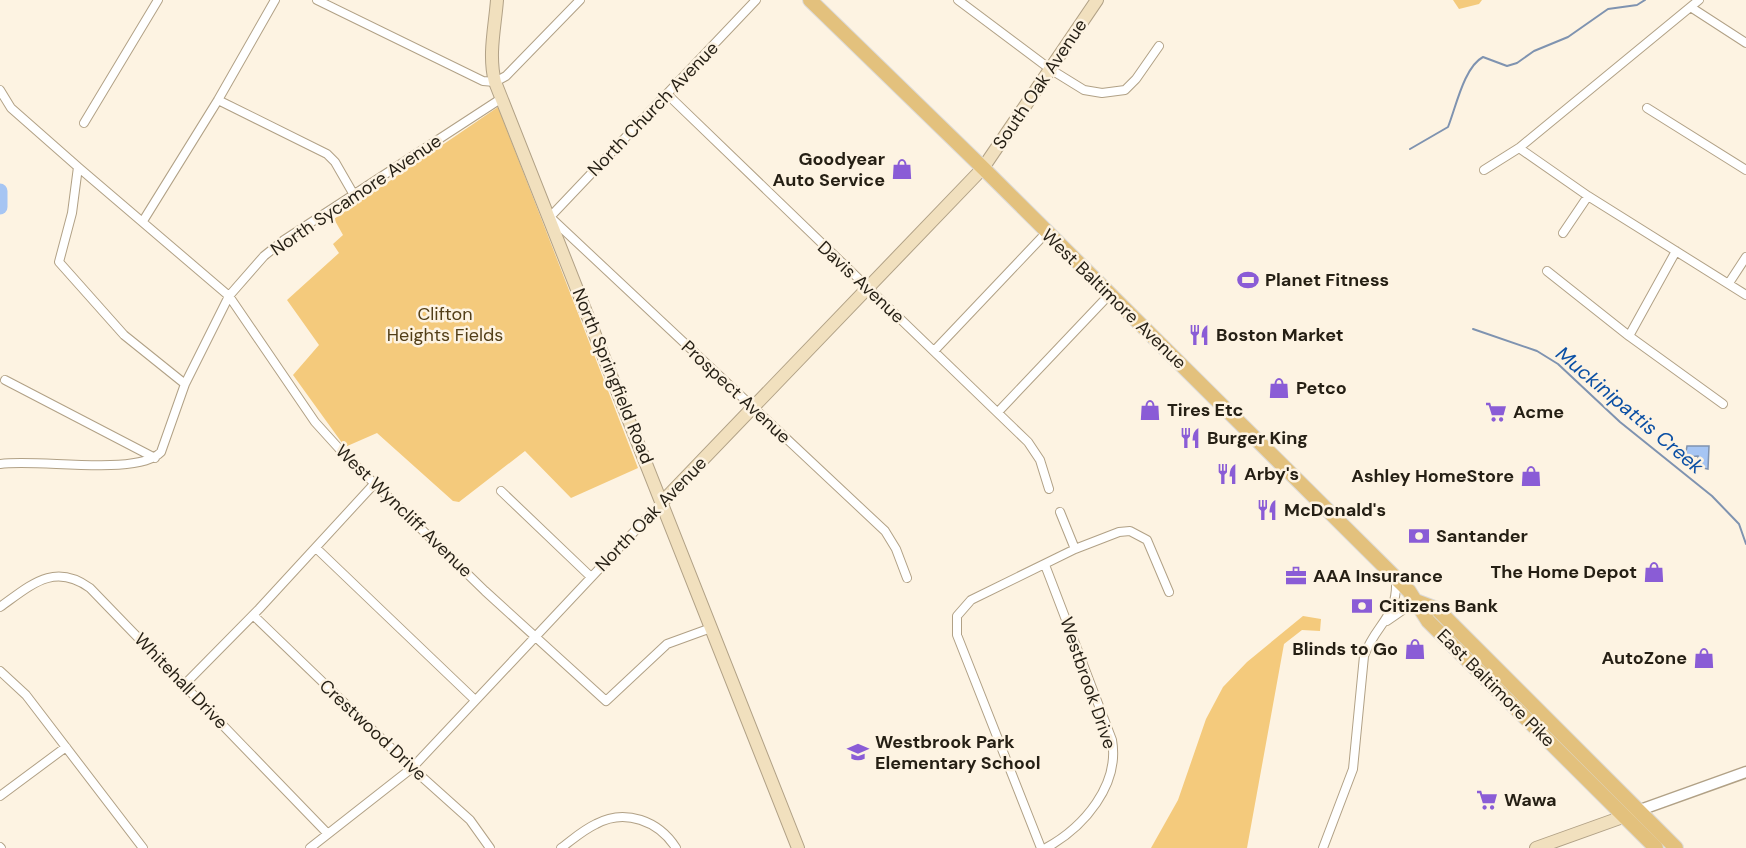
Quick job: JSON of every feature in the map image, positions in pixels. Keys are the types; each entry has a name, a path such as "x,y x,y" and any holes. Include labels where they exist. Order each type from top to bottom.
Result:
{"main road":[{"name":"North Springfield Road","path":"497,0 492,50 495,82 663,501 798,848"},
{"name":"West Baltimore Avenue","path":"810,0 983,168 1416,601"},
{"name":"South Oak Avenue","path":"983,168 1097,0"},
{"name":"North Oak Avenue","path":"663,501 983,168"},
{"name":"East Baltimore Pike","path":"1416,601 1437,609 1676,848"},
{"name":"East Baltimore Pike","path":"1416,601 1428,621 1656,848"},
{"path":"1502,694 1512,683"},
{"path":"1536,848 1640,810"}],"street":[{"path":"84,123 158,0"},
{"path":"143,222 218,100 275,0"},
{"path":"317,0 483,81 495,82 506,76 580,0"},
{"name":"North Church Avenue","path":"550,217 756,0"},
{"path":"958,0 1050,69 1084,90 1102,93 1125,90 1136,79 1159,45"},
{"path":"1484,170 1519,148 1700,0"},
{"path":"1692,8 1746,43"},
{"name":"West Wyncliff Avenue","path":"0,90 11,108 229,296 315,422 535,637 606,701 667,644 711,628"},
{"name":"Davis Avenue","path":"668,95 1028,442 1040,460 1049,489"},
{"name":"North Sycamore Avenue","path":"155,458 161,452 185,384 229,296 264,256 284,240 502,98"},
{"path":"218,100 321,150 335,162 354,195"},
{"path":"1647,108 1746,170"},
{"path":"1519,148 1588,196 1746,295"},
{"path":"78,166 72,213 59,262 124,335 185,384"},
{"path":"1563,233 1588,196"},
{"name":"Prospect Avenue","path":"550,217 885,531 896,549 907,578"},
{"path":"934,351 1046,233"},
{"path":"1629,336 1676,251"},
{"path":"1729,283 1746,257"},
{"path":"1547,271 1629,336 1723,404"},
{"path":"998,412 1110,294"},
{"path":"5,380 155,458"},
{"path":"0,464 120,464 155,458"},
{"path":"184,685 375,483"},
{"path":"501,491 591,577"},
{"name":"North Oak Avenue","path":"310,848 327,832 362,809 412,768 663,501"},
{"path":"1060,512 1075,549"},
{"path":"1041,848 957,635 955,624 959,611 979,596 1075,549 1119,532 1139,534 1152,548 1169,592"},
{"path":"316,548 475,700"},
{"name":"Westbrook Drive","path":"1045,565 1112,740 1115,761 1110,779 1098,800 1075,827 1046,848"},
{"name":"Whitehall Drive","path":"0,607 51,576 62,574 80,580 327,832"},
{"path":"1323,848 1353,769 1364,656 1368,644 1396,602 1396,579"},
{"path":"1381,625 1416,601"},
{"name":"Crestwood Drive","path":"252,615 412,768 470,820 490,848"},
{"path":"0,671 26,695 143,848"},
{"path":"0,796 66,747"},
{"path":"1640,810 1746,772"},
{"path":"561,848 595,824 625,817 636,818 655,826 664,832 676,848"}],"green space":[{"path":"1453,0 1482,0 1479,4 1459,9"},
{"name":"Clifton Heights Fields","path":"498,107 638,468 571,498 525,451 459,502 453,501 377,433 345,447 293,375 319,345 287,300 339,253 333,244 343,235 334,219"},
{"path":"1303,616 1321,619 1320,631 1302,630 1284,644 1247,848 1151,848 1178,800 1206,719 1223,687 1247,662"}],"water":[{"path":"1687,446 1709,446 1708,469 1698,467 1698,456 1685,457"}],"waterway":[{"name":"Muckinipattis Creek","path":"1410,149 1448,127 1466,78 1476,62 1483,57 1507,66 1517,63 1534,51 1568,37 1608,9 1637,5 1645,0"},
{"path":"0,191 0,207"},
{"name":"Muckinipattis Creek","path":"1473,329 1537,351 1558,364 1620,422 1712,496 1739,524 1746,544"}],"place":[{"name":"Goodyear Auto Service","path":"902,169"},
{"name":"Planet Fitness","path":"1248,280"},
{"name":"Boston Market","path":"1199,335"},
{"name":"Petco","path":"1279,388"},
{"name":"Tires Etc","path":"1150,410"},
{"name":"Acme","path":"1496,412"},
{"name":"Burger King","path":"1190,438"},
{"name":"Arby's","path":"1227,474"},
{"name":"Ashley HomeStore","path":"1531,476"},
{"name":"McDonald's","path":"1267,510"},
{"name":"Santander","path":"1419,536"},
{"name":"The Home Depot","path":"1654,572"},
{"name":"AAA Insurance","path":"1296,576"},
{"name":"Citizens Bank","path":"1362,606"},
{"name":"Blinds to Go","path":"1415,649"},
{"name":"AutoZone","path":"1704,658"},
{"name":"Westbrook Park Elementary School","path":"858,752"},
{"name":"Wawa","path":"1487,800"}]}
